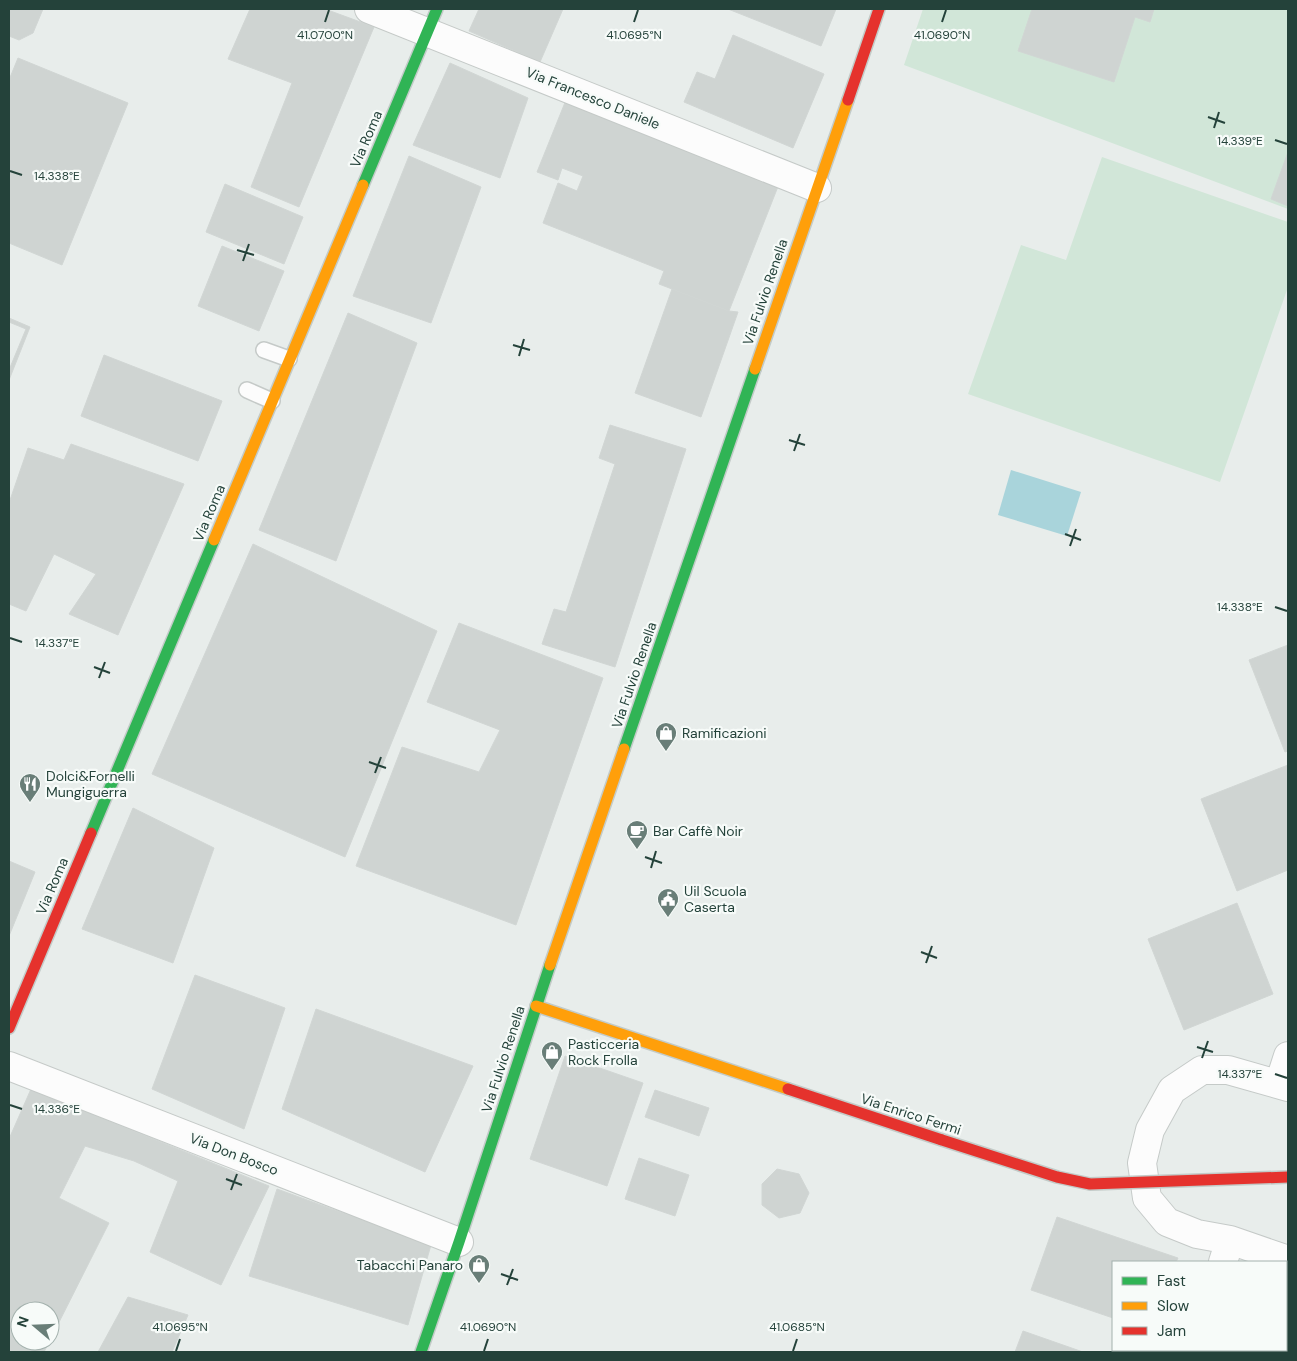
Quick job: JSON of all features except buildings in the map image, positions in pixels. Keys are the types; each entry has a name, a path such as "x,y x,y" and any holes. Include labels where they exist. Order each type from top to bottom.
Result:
{"main road":[{"name":"Via Fulvio Renella","path":"421,1352 460,1242 536,1006 879,9"},
{"name":"Via Roma","path":"9,1028 432,21"},
{"name":"Via Enrico Fermi","path":"536,1006 1057,1177 1090,1184 1288,1177"}],"street":[{"name":"Via Francesco Daniele","path":"369,9 432,21 817,188"},
{"path":"1288,1056 1284,1086 1228,1070 1202,1070 1172,1090 1150,1130 1142,1163 1147,1198 1167,1222 1197,1234 1227,1251 1288,1260"},
{"name":"Via Don Bosco","path":"9,1066 460,1242"}],"lane":[{"path":"264,350 289,359"},
{"path":"247,390 272,401"}],"green space":[{"path":"923,9 1288,9 1288,209 904,65"},
{"path":"1102,157 1288,222 1288,287 1220,482 968,394 1021,245 1066,260"}],"water":[{"path":"1011,470 1081,492 1067,536 998,515"}],"traffic: fast":[{"path":"363,185 437,9"},
{"path":"624,749 755,369"},
{"path":"91,833 214,540"},
{"path":"421,1352 550,965"}],"traffic: slow":[{"path":"755,369 848,100"},
{"path":"214,540 363,185"},
{"path":"550,965 624,749"},
{"path":"536,1006 788,1089"}],"traffic: jam":[{"path":"848,100 879,9"},
{"path":"9,1028 91,833"},
{"path":"788,1089 942,1140"},
{"path":"942,1140 1057,1177 1090,1184 1288,1177"}],"place":[{"name":"Ramificazioni","path":"666,752"},
{"name":"Dolci&Fornelli Mungiguerra","path":"30,803"},
{"name":"Bar Caffè Noir","path":"637,850"},
{"name":"Uil Scuola Caserta","path":"668,918"},
{"name":"Pasticceria Rock Frolla","path":"552,1071"},
{"name":"Tabacchi Panaro","path":"479,1284"}]}
